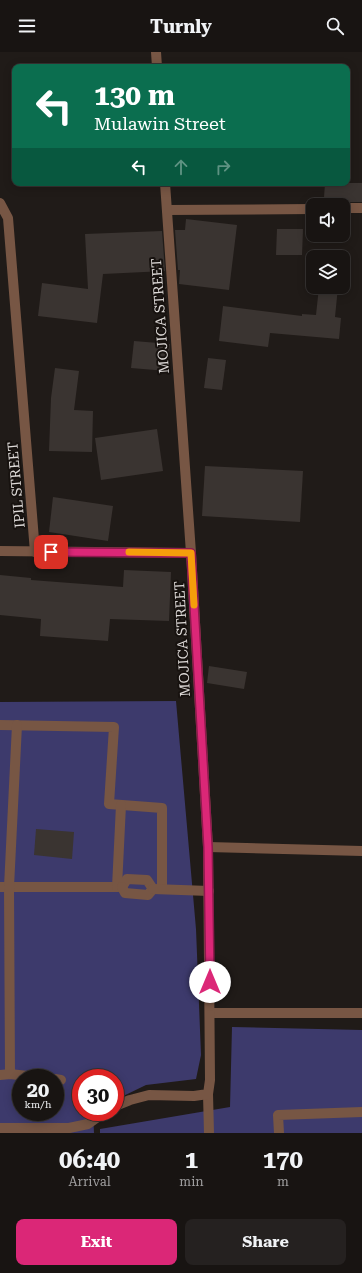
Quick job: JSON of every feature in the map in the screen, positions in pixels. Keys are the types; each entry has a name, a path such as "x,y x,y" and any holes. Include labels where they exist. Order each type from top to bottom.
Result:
{"street":[{"path":"156,52 157,64"},
{"name":"MOJICA STREET","path":"165,186 191,553 208,847 210,1013 210,1080 208,1094 209,1133"},
{"name":"IPIL STREET","path":"0,203 8,218 36,552"},
{"path":"350,208 362,208"},
{"path":"167,210 306,209"},
{"path":"0,551 191,553"},
{"path":"0,725 114,727 108,804 162,808 158,889"},
{"path":"5,1075 4,887 17,725"},
{"path":"120,887 121,805"},
{"path":"208,847 362,852"},
{"path":"120,887 127,879 147,880 158,889"},
{"path":"4,887 120,887 126,893 148,895 158,889 209,891"},
{"path":"210,1013 362,1013"},
{"path":"124,1102 149,1095 194,1096 208,1094"},
{"path":"279,1133 278,1115 362,1112"},
{"path":"0,1128 69,1128 88,1124 92,1121"}],"shaded area":[{"path":"176,701 196,929 201,1055 196,1079 146,1085 124,1096 124,1069 72,1069 72,1121 93,1121 94,1133 0,1133 0,702"},
{"path":"232,1027 362,1030 362,1133 100,1133 100,1129 230,1107"}],"building":[{"path":"350,183 362,183 362,202 350,202 350,198 324,198 325,186 350,186"},
{"path":"186,219 237,225 229,290 179,284 180,270 178,270 175,230 185,230"},
{"path":"277,229 303,229 302,255 276,255"},
{"path":"162,231 165,271 103,274 97,323 38,316 42,283 88,289 85,234"},
{"path":"318,294 337,294 335,317 341,318 339,339 270,333 268,347 219,341 223,306 302,316 302,314 316,315"},
{"path":"134,341 170,344 167,371 131,368"},
{"path":"208,358 226,360 222,390 204,388"},
{"path":"55,368 79,371 74,410 93,411 92,452 49,451 51,398"},
{"path":"157,429 163,471 101,480 95,438"},
{"path":"205,466 303,471 300,522 202,516"},
{"path":"53,497 113,506 108,541 49,532"},
{"path":"124,570 171,572 169,621 110,619 108,641 40,636 41,619 0,615 0,575 31,578 31,580 123,587"},
{"path":"209,666 247,672 244,689 207,683"},
{"path":"36,829 74,832 72,859 34,855"}],"slow traffic":[{"path":"129,552 191,553 194,605"}],"route":[{"path":"51,552 191,553 208,847 210,982"}]}
